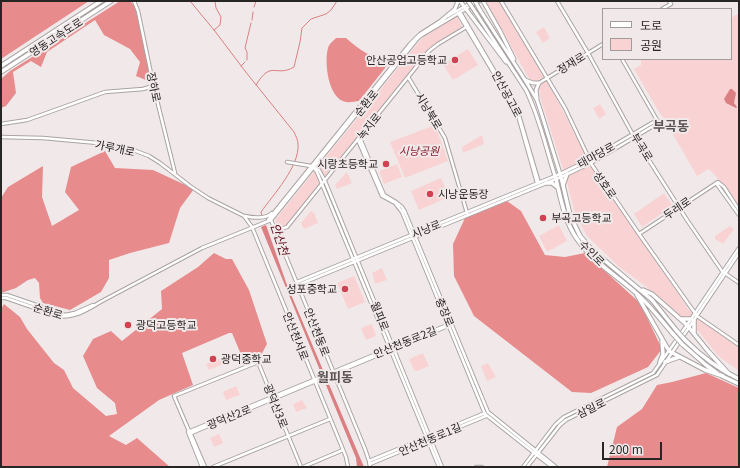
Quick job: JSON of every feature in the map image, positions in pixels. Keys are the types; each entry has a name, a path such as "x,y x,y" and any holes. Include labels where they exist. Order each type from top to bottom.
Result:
{"highway":[{"name":"영동고속도로","path":"1,66 101,1"},
{"name":"영동고속도로","path":"1,72 111,1"},
{"path":"546,183 553,183 561,189 568,174"},
{"name":"수인로","path":"561,176 561,189 566,216 577,239 592,256 636,293 682,344 706,365 739,384"},
{"name":"수인로","path":"556,178 570,215 580,236 591,249 652,300 676,330 700,354 739,379"},
{"path":"638,288 652,294 681,319 708,352 729,374"},
{"path":"636,293 670,352 705,370 723,376"},
{"path":"681,319 694,317 694,333"},
{"path":"661,338 663,362 679,357"}],"main road":[{"path":"442,20 455,9 459,1 519,80"},
{"name":"수인로","path":"468,1 526,90 538,116 556,178"},
{"name":"수인로","path":"474,1 526,80 536,100 561,176"},
{"path":"483,1 520,71"},
{"path":"526,80 533,83 539,83 536,90 536,100"}],"street":[{"name":"장하로","path":"134,1 138,11 175,173"},
{"name":"순환로","path":"465,8 474,1"},
{"name":"순환로","path":"269,221 282,203 418,38 458,12 479,1"},
{"name":"성호로","path":"501,1 564,108 590,162 694,317 739,345"},
{"name":"부곡로","path":"557,1 634,136 679,207 724,273 739,283"},
{"path":"664,8 670,4 669,1"},
{"name":"순환로","path":"1,298 6,298 58,316 64,317 77,315 194,251 269,221 415,39 420,34 442,20 458,12"},
{"name":"안산공고로","path":"458,12 517,112 538,184"},
{"name":"녹지로","path":"276,231 287,227 433,48 467,27"},
{"name":"정재로","path":"539,83 602,45"},
{"name":"태마당로","path":"561,176 568,174 590,162 659,121 623,60"},
{"name":"시낭북로","path":"408,77 445,138 467,214"},
{"path":"1,124 27,120 105,92 143,89 154,86"},
{"name":"가루개로","path":"1,137 43,138 109,144 124,147 149,156 175,173 190,186 208,198 244,216 253,227"},
{"name":"충장로","path":"359,139 382,196 398,206 402,212 487,414 552,467"},
{"path":"287,162 312,167"},
{"name":"태마당로","path":"556,178 590,162"},
{"name":"월피로","path":"312,167 319,170 442,467"},
{"name":"시낭로","path":"297,284 538,184 556,178"},
{"name":"시낭로","path":"538,184 546,183 556,178"},
{"path":"716,183 718,182 724,187 739,210"},
{"path":"716,183 739,215"},
{"name":"두레로","path":"639,234 716,183"},
{"path":"244,216 251,218 266,217 282,203"},
{"name":"안산천동로","path":"269,221 276,231 332,374 370,464"},
{"name":"안산천서로","path":"253,227 316,380 348,467"},
{"path":"724,273 739,248"},
{"path":"724,273 739,253"},
{"name":"삼일로","path":"527,467 555,425 564,417 653,373 663,362 724,273"},
{"name":"순환로","path":"1,295 7,295 65,315 75,313 93,305"},
{"name":"안산천동로2길","path":"316,380 450,325"},
{"name":"광덕산3로","path":"189,432 174,396 258,362 302,467"},
{"name":"광덕산2로","path":"189,432 316,380"},
{"name":"안산천동로1길","path":"370,464 487,414"},
{"path":"213,467 330,419"},
{"path":"189,432 202,467"},
{"path":"189,432 205,467"},
{"name":"월피로","path":"429,438 439,467"},
{"path":"302,467 343,450"},
{"name":"충장로","path":"536,453 556,467"},
{"name":"삼일로","path":"523,467 536,453"},
{"path":"476,467 482,467"}],"green space":[{"path":"486,1 500,1 549,84 591,166 690,311 700,320 739,347 739,371 718,356 699,332 644,285 619,267 587,236 575,214 566,179 541,100 539,88 528,77"},
{"path":"739,13 739,207 709,169 697,176 634,69 641,65 641,60 732,60 732,17"},
{"path":"457,16 462,27 429,48 286,225 278,229 275,220 423,37"},
{"path":"544,27 550,38 543,43 536,32"},
{"path":"468,49 478,65 453,80 443,64"},
{"path":"600,104 606,114 599,119 593,108"},
{"name":"시낭공원","path":"435,125 448,161 405,178 390,142"},
{"path":"482,135 484,144 463,153 462,147"},
{"path":"397,164 402,177 384,184 379,171"},
{"path":"347,172 352,183 337,189 335,185"},
{"name":"시낭운동장","path":"441,178 449,197 419,210 411,191"},
{"path":"664,193 673,206 642,227 634,214"},
{"path":"311,211 314,213 318,223 304,229 301,223"},
{"path":"559,225 567,241 547,252 539,236"},
{"path":"730,226 734,229 723,244 715,239 715,236"},
{"path":"382,268 387,280 375,284 372,273"},
{"path":"354,276 365,302 348,309 337,283"},
{"path":"372,324 376,336 366,340 361,328"},
{"path":"232,353 235,359 209,370 206,364"},
{"path":"423,353 429,366 417,371 414,370 409,359"},
{"path":"488,363 496,377 487,381 481,366"},
{"path":"236,386 240,395 226,400 223,392"},
{"path":"302,400 307,408 296,412 293,404"},
{"path":"219,434 223,443 214,447 210,438"}],"shaded area":[{"path":"1,1 89,1 1,59"},
{"path":"120,1 130,1 138,10 153,83 136,76 140,62 130,49 104,35 95,20 47,52 41,67 31,61 13,72 16,93 6,106 1,108 1,79 10,71"},
{"path":"336,38 346,38 366,53 389,63 359,101 346,102 340,99 331,87 327,70 327,54 329,45"},
{"path":"730,89 736,93 734,103 737,107 736,108 726,103 724,99"},
{"path":"105,151 115,168 153,170 194,189 180,208 169,243 109,260 109,278 101,292 70,310 43,303 40,298 39,283 35,278 28,280 16,288 1,293 1,198 8,187 43,166 42,197 52,226 79,210 65,192 71,167"},
{"path":"507,201 521,211 545,255 565,257 585,253 640,303 662,349 648,367 591,393 572,392 474,316 454,276 453,244 465,218"},
{"path":"266,225 287,285 364,467 357,467 356,458 261,227"},
{"path":"214,253 226,259 232,259 249,290 267,344 260,357 245,364 232,333 182,353 193,385 159,400 109,436 126,445 137,438 170,467 1,467 1,309 4,304 20,317 27,329 54,363 64,370 73,388 106,416 117,414 115,403 97,388 83,356 93,339 111,331 122,341 162,309 161,291 198,267"},
{"path":"706,373 739,388 739,467 607,467 617,427 642,409 657,385"}],"waterway":[{"name":"안산천","path":"190,1 294,132 297,138 298,144 295,162 285,180 261,212 262,216"},
{"path":"214,30 220,25 221,17 216,8 215,1"},
{"path":"254,7 256,1"},
{"path":"256,85 261,77 270,71 282,71 294,67 302,28 311,19 326,14 331,10 337,1"},
{"path":"252,20 253,12"},
{"path":"247,60 247,52 245,48 251,23"},
{"name":"안산천","path":"241,66 245,62"}],"place":[{"name":"안산공업고등학교","path":"455,60"},
{"name":"시랑초등학교","path":"386,164"},
{"name":"시낭운동장","path":"430,194"},
{"name":"부곡고등학교","path":"543,218"},
{"name":"성포중학교","path":"345,289"},
{"name":"광덕고등학교","path":"128,325"},
{"name":"광덕중학교","path":"213,359"}],"district":[{"name":"부곡동","path":"671,126"},
{"name":"월피동","path":"335,377"}]}
